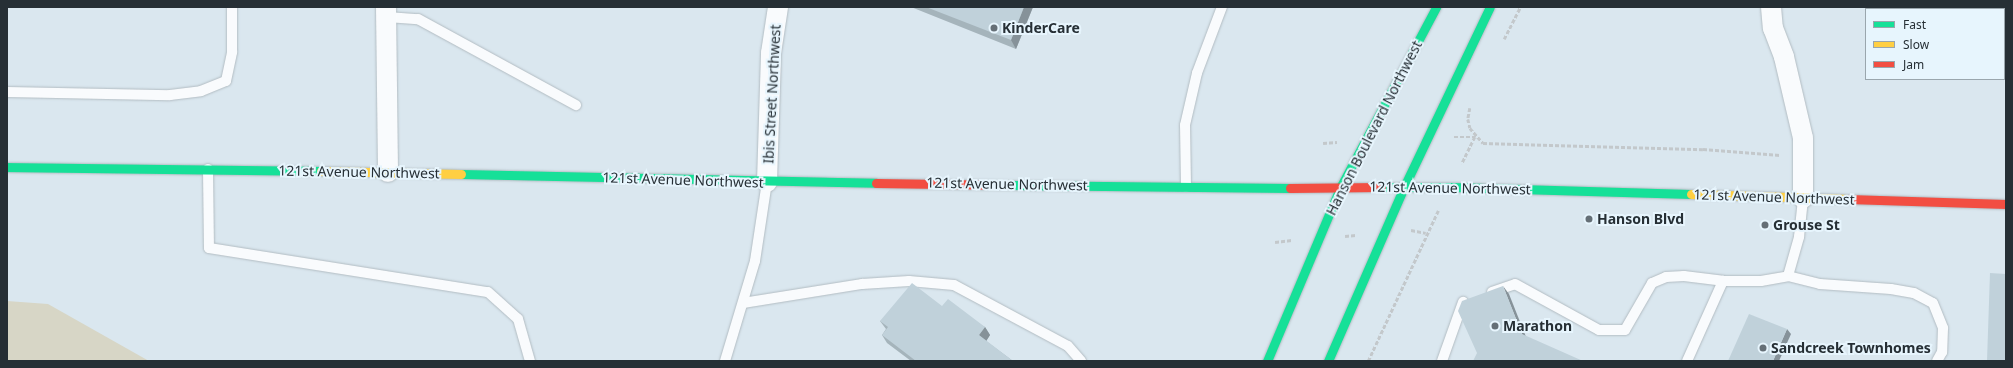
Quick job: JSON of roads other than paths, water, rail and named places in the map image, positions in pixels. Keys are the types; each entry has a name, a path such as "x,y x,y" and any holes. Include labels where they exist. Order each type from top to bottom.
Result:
{"street":[{"name":"Ibis Street Northwest","path":"767,182 771,53 778,7"},
{"name":"Hanson Boulevard Northwest","path":"1267,361 1341,186 1436,7"},
{"path":"1328,361 1404,187 1490,7"},
{"path":"1771,7 1773,28 1784,57 1803,138 1803,198"},
{"path":"386,12 388,172"},
{"name":"121st Avenue Northwest","path":"7,167 388,172 767,182 1186,187 1404,187 2006,204"}],"lane":[{"path":"7,92 170,95 202,91 226,81 232,52 232,7"},
{"path":"1186,187 1185,125 1197,73 1222,7"},
{"path":"386,12 418,19 576,105"},
{"path":"208,169 209,248 488,292 518,319 530,361"},
{"path":"725,361 756,261 767,182"},
{"path":"1788,276 1799,237 1803,198"},
{"path":"1442,361 1463,302 1515,284 1599,330 1625,330 1652,283 1666,277 1684,276 1723,281 1761,281 1788,276 1820,284 1891,289 1914,293 1933,303 1943,328 1942,352 1937,361"},
{"path":"743,303 862,284 910,281 954,285 1068,346 1081,361"},
{"path":"1686,361 1723,281"}],"place":[{"name":"KinderCare","path":"994,28"},
{"name":"Hanson Blvd","path":"1589,219"},
{"name":"Grouse St","path":"1765,225"},
{"name":"Marathon","path":"1495,326"},
{"name":"Sandcreek Townhomes","path":"1763,348"}]}
